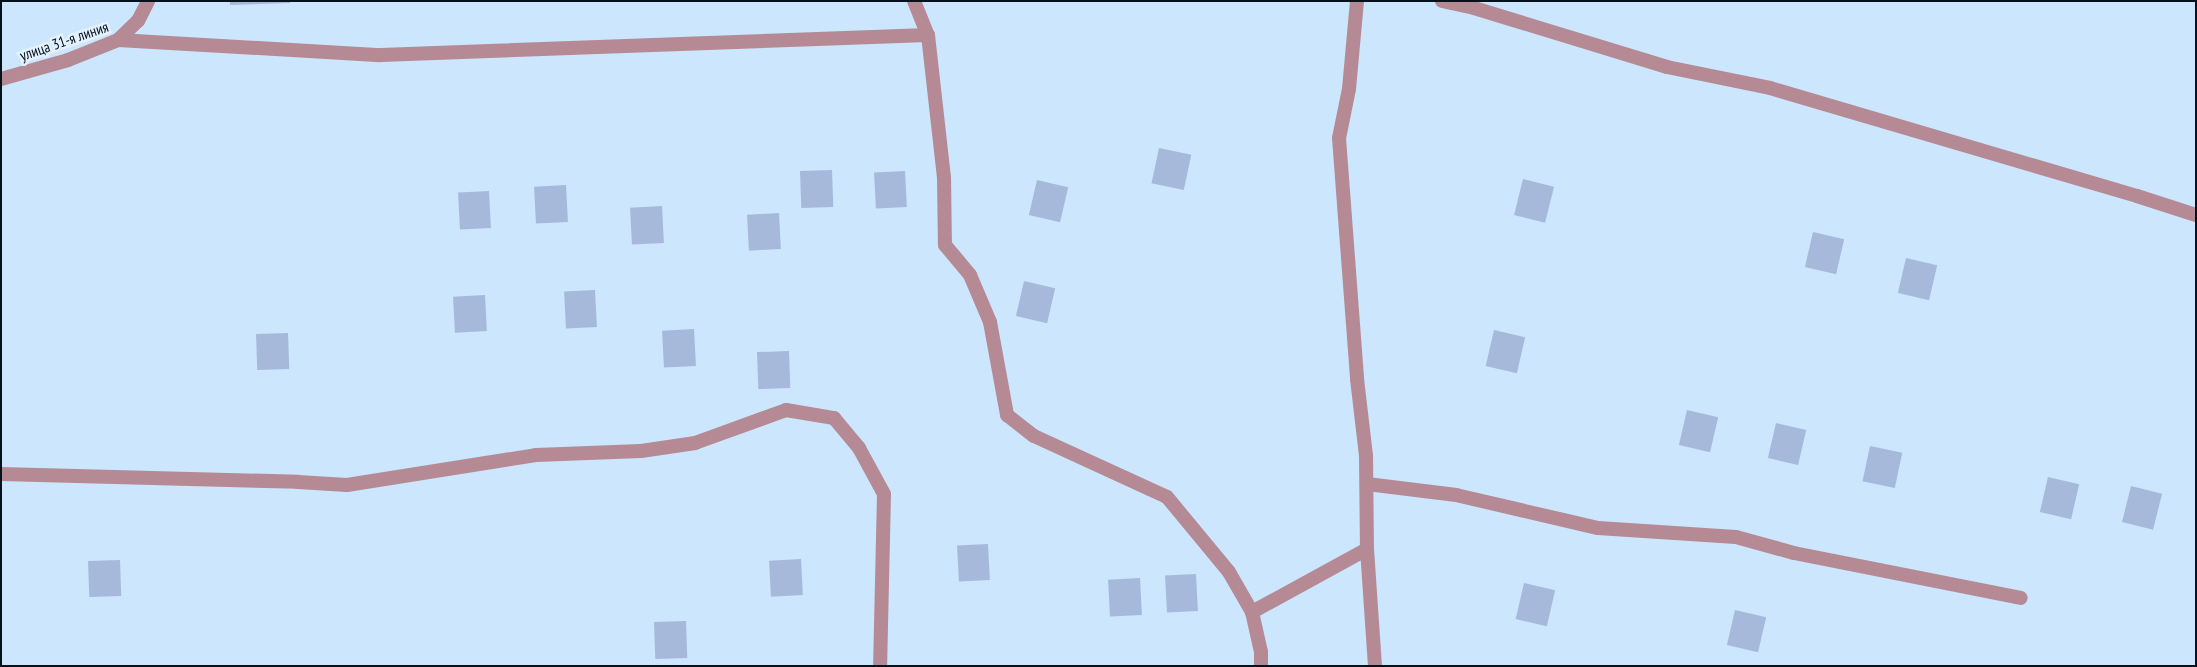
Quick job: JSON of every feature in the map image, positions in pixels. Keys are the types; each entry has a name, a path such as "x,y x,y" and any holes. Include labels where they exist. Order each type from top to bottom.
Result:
{"street":[{"name":"улица 31-я линия","path":"1,79 68,60 118,40 138,21 148,1"},
{"path":"914,1 928,35 944,177 945,245 970,275 990,322 1007,415 1034,436 1167,497 1229,572 1252,612 1261,652 1261,666"},
{"path":"1357,1 1350,89 1339,138 1367,484 1367,549 1375,666"},
{"path":"1442,1 1474,8 1667,67 1770,88 2138,196 2196,216"},
{"path":"118,40 381,55 928,35"},
{"path":"1,474 347,485 536,455 641,451 695,443 786,410 834,418 860,448 884,494 880,666"},
{"path":"1367,484 1456,495 1598,528 1736,537 1794,553 2021,598"},
{"path":"1252,612 1367,549"}],"building":[{"path":"230,1 290,1 290,3 230,5"},
{"path":"1159,148 1191,155 1184,190 1152,183"},
{"path":"832,170 833,207 801,208 800,171"},
{"path":"905,171 907,207 876,209 874,173"},
{"path":"1523,179 1554,187 1545,223 1514,215"},
{"path":"1037,180 1068,187 1060,222 1029,215"},
{"path":"566,185 568,222 536,224 534,187"},
{"path":"489,191 491,228 460,230 458,193"},
{"path":"662,206 664,243 632,245 630,208"},
{"path":"779,213 781,249 749,251 747,215"},
{"path":"1813,232 1844,239 1836,274 1805,267"},
{"path":"1906,258 1937,265 1929,300 1898,293"},
{"path":"1024,281 1055,288 1047,323 1016,316"},
{"path":"595,290 597,327 566,329 564,292"},
{"path":"485,295 487,331 455,333 453,297"},
{"path":"694,329 696,366 664,368 662,331"},
{"path":"1494,330 1525,337 1517,373 1486,366"},
{"path":"288,333 289,369 257,370 256,334"},
{"path":"789,351 790,388 758,389 757,352"},
{"path":"1687,410 1718,417 1710,452 1679,445"},
{"path":"1776,423 1806,430 1798,465 1768,458"},
{"path":"1870,446 1902,453 1895,488 1863,481"},
{"path":"2048,477 2079,484 2071,519 2040,512"},
{"path":"2131,486 2162,494 2153,530 2122,522"},
{"path":"988,544 990,580 959,582 957,546"},
{"path":"801,559 803,595 771,597 769,561"},
{"path":"120,560 121,596 89,597 88,561"},
{"path":"1196,574 1198,611 1167,613 1165,576"},
{"path":"1140,578 1142,615 1110,617 1108,580"},
{"path":"1524,583 1555,590 1547,626 1516,619"},
{"path":"1735,610 1766,617 1758,652 1727,645"},
{"path":"686,621 687,658 655,659 654,622"}]}
